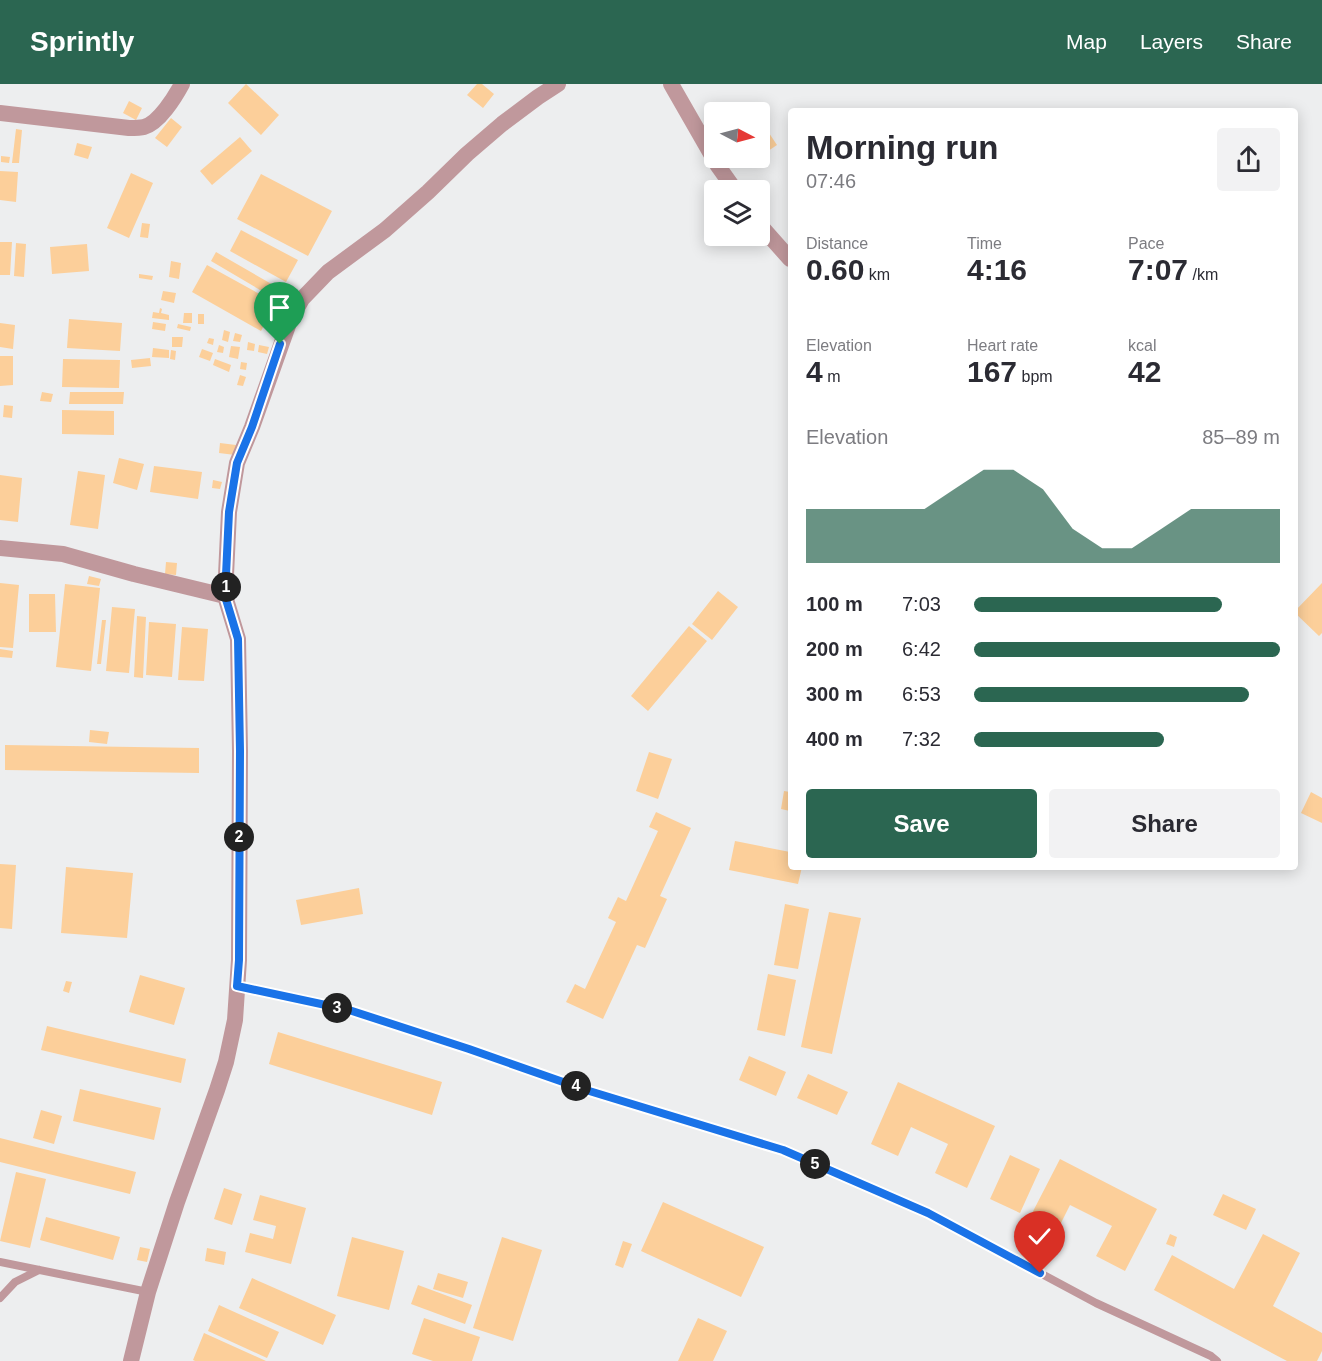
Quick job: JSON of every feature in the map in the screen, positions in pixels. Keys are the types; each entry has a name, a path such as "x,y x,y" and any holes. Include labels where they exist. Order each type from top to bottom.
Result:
{"street":[{"path":"0,113 129,128 146,127 159,116 182,84"},
{"path":"131,1361 148,1292 226,1062 235,1020 239,960 238,639 225,596 229,512 237,463 290,320 302,299 328,272 385,230 502,124 558,84"},
{"path":"671,84 728,180"},
{"path":"770,236 788,257"},
{"path":"0,548 63,554 225,596"}],"lane":[{"path":"237,986 349,1010 586,1090 783,1150 928,1213 1096,1303 1212,1359"},
{"path":"0,1262 148,1292"},
{"path":"0,1298 15,1282 39,1270"}],"building":[{"path":"246,84 279,115 261,135 228,103"},
{"path":"477,84 482,84 494,94 483,108 467,95"},
{"path":"129,101 142,108 136,120 123,113"},
{"path":"171,118 182,127 167,147 155,138"},
{"path":"16,129 22,130 19,163 12,163"},
{"path":"770,134 777,145 770,150"},
{"path":"240,137 252,151 212,185 200,171"},
{"path":"77,143 92,147 88,159 74,155"},
{"path":"1,156 10,157 9,163 1,162"},
{"path":"0,171 18,172 16,202 0,200"},
{"path":"131,173 153,183 129,238 107,228"},
{"path":"261,174 332,211 308,256 237,219"},
{"path":"142,223 150,224 148,238 140,237"},
{"path":"241,230 298,260 286,282 230,251"},
{"path":"0,242 12,242 10,275 0,275"},
{"path":"16,243 26,244 24,277 14,276"},
{"path":"87,244 89,271 52,274 50,247"},
{"path":"216,252 282,290 277,300 211,261"},
{"path":"171,261 181,263 179,279 169,277"},
{"path":"207,265 276,303 261,331 192,292"},
{"path":"139,274 153,276 152,280 139,278"},
{"path":"163,291 176,293 174,303 161,300"},
{"path":"160,308 161,313 169,315 169,320 152,318 153,312 159,313"},
{"path":"184,313 192,313 192,323 183,323"},
{"path":"198,314 204,314 204,324 198,324"},
{"path":"69,319 122,323 120,351 67,348"},
{"path":"153,322 166,324 165,331 152,329"},
{"path":"0,323 15,325 13,349 0,347"},
{"path":"178,324 191,327 190,331 177,328"},
{"path":"224,330 230,332 228,342 222,340"},
{"path":"235,333 242,335 240,342 233,341"},
{"path":"172,337 183,337 182,347 172,347"},
{"path":"209,338 214,339 213,345 207,343"},
{"path":"248,342 255,344 254,351 247,350"},
{"path":"219,345 224,347 223,353 217,352"},
{"path":"259,345 269,347 267,354 258,352"},
{"path":"231,346 240,347 238,359 229,357"},
{"path":"153,348 169,350 169,358 152,357"},
{"path":"202,349 213,353 210,361 199,357"},
{"path":"171,350 176,351 175,360 170,359"},
{"path":"0,356 13,356 13,385 0,386"},
{"path":"150,358 151,366 132,368 131,360"},
{"path":"63,359 120,360 119,388 62,387"},
{"path":"215,359 231,365 229,372 213,365"},
{"path":"241,362 247,363 246,370 240,369"},
{"path":"240,375 246,377 243,386 237,385"},
{"path":"42,392 53,394 51,402 40,401"},
{"path":"70,392 124,392 123,404 69,404"},
{"path":"4,405 13,406 12,418 3,417"},
{"path":"62,410 114,411 114,435 62,434"},
{"path":"220,443 236,445 235,455 219,453"},
{"path":"119,458 144,464 137,490 113,483"},
{"path":"154,466 202,472 198,499 150,492"},
{"path":"78,471 105,475 98,529 70,525"},
{"path":"0,475 22,478 18,522 0,520"},
{"path":"213,480 222,482 220,489 212,488"},
{"path":"166,562 177,563 176,575 165,574"},
{"path":"89,576 101,579 99,586 87,584"},
{"path":"0,583 19,585 13,648 0,647"},
{"path":"1322,583 1322,633 1319,636 1298,616 1298,608"},
{"path":"65,584 100,588 91,671 56,667"},
{"path":"718,591 738,607 712,640 692,624"},
{"path":"29,594 55,594 56,632 29,632"},
{"path":"112,607 135,609 129,673 106,671"},
{"path":"137,616 146,617 143,678 134,677"},
{"path":"102,620 106,620 101,664 97,664"},
{"path":"149,622 176,624 172,677 146,675"},
{"path":"689,626 707,641 648,711 631,696"},
{"path":"182,627 208,629 204,681 178,680"},
{"path":"0,649 13,651 12,658 0,657"},
{"path":"90,730 109,732 107,744 89,742"},
{"path":"5,745 199,748 199,773 5,770"},
{"path":"649,752 672,759 658,799 636,791"},
{"path":"784,791 788,792 788,811 781,809"},
{"path":"1311,792 1322,798 1322,823 1301,813"},
{"path":"656,812 691,828 660,896 667,899 645,948 637,945 603,1019 566,1002 575,984 585,989 616,922 608,918 618,897 626,901 658,831 649,827"},
{"path":"735,841 788,852 788,870 801,870 798,884 729,870"},
{"path":"0,864 16,865 12,929 0,928"},
{"path":"66,867 133,873 127,938 61,933"},
{"path":"359,888 363,914 301,925 296,900"},
{"path":"785,904 809,909 798,969 774,965"},
{"path":"829,912 861,918 832,1054 801,1047"},
{"path":"768,974 796,980 785,1036 757,1030"},
{"path":"140,975 185,988 174,1025 129,1012"},
{"path":"66,981 72,982 69,993 63,991"},
{"path":"47,1026 186,1059 181,1083 41,1050"},
{"path":"278,1032 442,1082 432,1115 269,1064"},
{"path":"749,1056 786,1072 776,1096 739,1080"},
{"path":"808,1074 848,1092 837,1115 797,1098"},
{"path":"898,1082 995,1126 967,1188 935,1173 948,1144 911,1127 898,1156 871,1144"},
{"path":"80,1089 161,1108 154,1140 73,1121"},
{"path":"41,1110 62,1116 54,1144 33,1138"},
{"path":"0,1138 136,1172 130,1194 0,1162"},
{"path":"1010,1155 1040,1169 1020,1213 990,1199"},
{"path":"1060,1159 1157,1209 1125,1271 1096,1256 1112,1226 1070,1205 1055,1235 1028,1221"},
{"path":"16,1172 46,1179 30,1248 0,1241"},
{"path":"224,1188 242,1194 232,1225 214,1219"},
{"path":"1223,1194 1256,1209 1246,1230 1213,1215"},
{"path":"260,1195 306,1208 291,1264 245,1252 250,1233 273,1239 276,1226 253,1220"},
{"path":"663,1202 764,1247 741,1297 641,1251"},
{"path":"46,1217 120,1237 113,1260 40,1240"},
{"path":"1170,1234 1177,1237 1174,1247 1166,1244"},
{"path":"1263,1234 1300,1253 1273,1306 1322,1333 1322,1351 1317,1361 1287,1361 1154,1290 1172,1255 1234,1289"},
{"path":"352,1237 404,1251 389,1310 337,1296"},
{"path":"502,1237 542,1250 513,1341 473,1328"},
{"path":"623,1241 632,1244 623,1268 615,1265"},
{"path":"140,1247 150,1249 147,1262 137,1260"},
{"path":"207,1248 226,1252 224,1265 205,1261"},
{"path":"438,1273 468,1282 463,1298 433,1289"},
{"path":"252,1278 336,1315 323,1345 239,1308"},
{"path":"418,1285 472,1305 465,1324 411,1304"},
{"path":"219,1305 279,1332 267,1358 208,1331"},
{"path":"424,1318 480,1337 472,1361 433,1361 412,1354"},
{"path":"698,1318 727,1331 713,1361 678,1361"},
{"path":"204,1333 266,1361 195,1361 193,1360"}],"route":[{"path":"280,344 252,427 237,463 229,512 225,596 238,639 240,751 237,986 349,1010 586,1090 783,1150 928,1213 1040,1273"}]}
